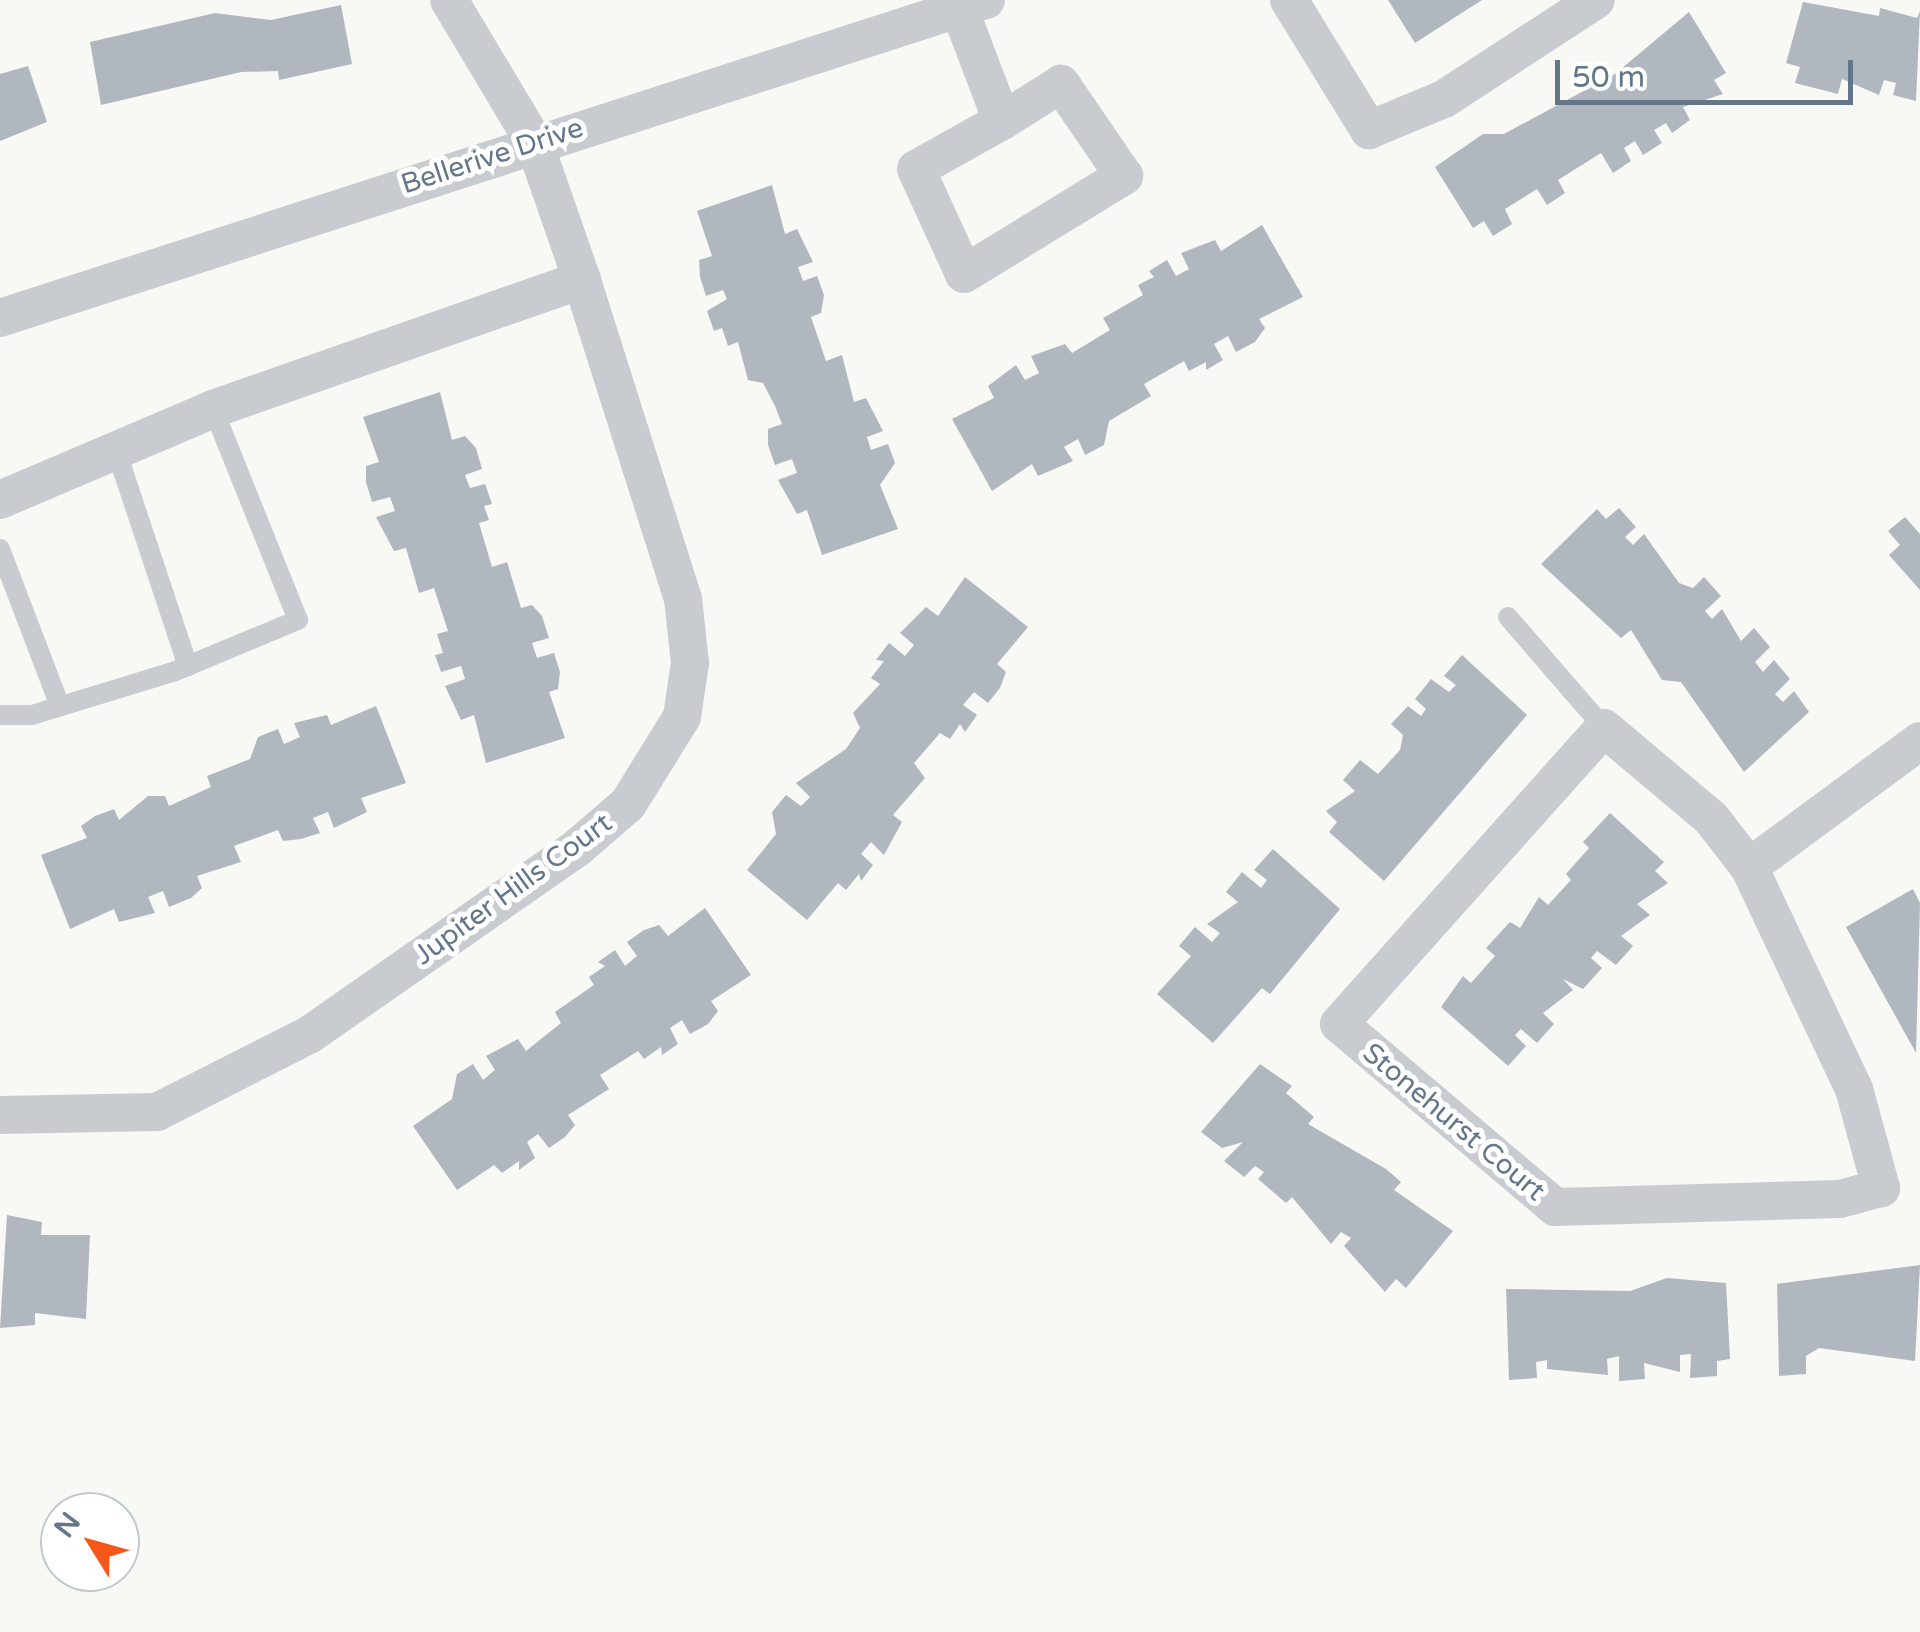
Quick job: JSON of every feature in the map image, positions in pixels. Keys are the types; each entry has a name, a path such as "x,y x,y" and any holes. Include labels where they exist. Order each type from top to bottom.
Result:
{"street":[{"name":"Jupiter Hills Court","path":"0,1115 157,1112 246,1070 577,848 657,766 684,700 683,599 582,280 534,142 450,0"},
{"path":"1289,0 1370,130 1444,98 1596,0"},
{"name":"Bellerive Drive","path":"0,318 949,6"},
{"path":"949,6 1002,121"},
{"path":"1061,84 1124,176 964,274 916,169 1002,121 1061,84"},
{"path":"0,500 213,409 582,280"},
{"name":"Stonehurst Court","path":"1604,728 1710,818 1749,867 1854,1089 1881,1188 1840,1200 1555,1207 1339,1024 1604,728"},
{"path":"1749,867 1920,742"}],"lane":[{"path":"0,714 60,706 188,666 298,620 213,409"},
{"path":"116,450 188,666"},
{"path":"0,549 60,706"},
{"path":"1508,617 1604,728"}],"building":[{"path":"1388,0 1482,0 1415,43"},
{"path":"1803,2 1879,16 1880,8 1917,18 1920,11 1916,101 1893,95 1896,83 1884,80 1879,95 1842,79 1838,94 1795,83 1800,67 1786,63"},
{"path":"341,5 352,64 279,80 278,71 241,72 101,105 90,42 215,13 271,20"},
{"path":"1689,12 1726,73 1714,80 1723,94 1683,107 1690,120 1672,133 1666,123 1654,130 1662,143 1643,155 1635,141 1624,148 1631,161 1613,173 1601,153 1558,180 1565,193 1547,205 1537,189 1505,209 1512,224 1493,236 1484,221 1473,228 1435,167 1483,134 1504,134 1615,74"},
{"path":"28,66 47,122 0,141 0,74"},
{"path":"772,185 785,234 797,229 813,262 798,267 803,281 817,276 824,295 821,313 811,317 826,361 842,355 854,402 866,398 883,431 867,437 871,450 888,444 895,463 880,485 898,529 822,555 807,510 797,514 778,480 797,473 792,459 775,465 768,445 768,429 782,424 775,406 763,383 748,380 738,342 728,346 722,328 714,331 707,311 727,299 723,290 706,296 700,277 699,260 712,256 697,211"},
{"path":"1262,225 1303,297 1259,319 1265,328 1255,342 1236,352 1228,336 1214,344 1223,360 1206,370 1206,362 1189,371 1184,361 1144,384 1151,396 1109,421 1104,445 1085,455 1078,439 1064,447 1073,461 1038,476 1032,464 992,491 952,419 994,398 988,386 1016,365 1025,380 1039,373 1031,356 1065,344 1072,353 1110,330 1103,318 1143,295 1138,285 1154,277 1149,271 1167,260 1176,276 1189,269 1181,253 1215,240 1221,251"},
{"path":"440,392 452,440 465,436 476,448 482,469 465,475 470,488 485,484 492,504 484,506 489,520 479,523 492,567 507,562 521,608 532,605 542,616 549,638 532,643 537,658 554,653 560,672 558,689 549,692 565,738 486,763 474,715 461,720 445,686 465,679 461,666 441,672 435,655 443,653 437,634 448,631 434,588 419,593 406,548 394,551 376,517 395,511 390,497 372,502 366,482 366,466 379,462 363,417"},
{"path":"1619,508 1636,527 1625,537 1633,545 1644,534 1679,583 1693,588 1704,577 1721,596 1705,611 1712,619 1722,609 1741,641 1754,628 1770,647 1755,662 1763,672 1774,660 1790,679 1775,694 1783,702 1794,691 1809,712 1744,772 1681,682 1662,680 1631,630 1621,638 1541,564 1597,509 1606,519"},
{"path":"1905,517 1920,534 1920,590 1889,555 1900,545 1888,531"},
{"path":"965,577 1028,627 997,664 1006,672 1000,688 988,703 974,692 963,705 977,715 965,732 960,724 950,739 940,733 914,763 925,778 893,815 902,822 884,855 871,842 861,854 873,865 861,881 859,874 846,890 838,883 807,920 747,870 776,834 772,812 786,795 801,806 810,797 796,783 846,749 860,728 853,713 880,684 871,678 884,661 876,660 889,643 905,656 914,645 900,633 926,607 938,616"},
{"path":"1462,655 1527,715 1384,881 1329,832 1337,822 1326,811 1355,791 1343,780 1360,760 1378,774 1400,750 1403,735 1391,724 1408,706 1421,716 1426,709 1415,699 1431,679 1449,692 1456,685 1444,676"},
{"path":"376,706 406,783 361,798 367,812 334,828 328,812 313,818 320,833 301,839 283,841 278,830 234,846 241,862 197,876 202,888 191,898 169,907 163,891 148,897 155,913 119,922 114,909 70,929 41,855 87,838 81,826 95,816 114,809 119,820 148,796 165,796 169,806 211,787 207,776 250,759 258,737 278,729 284,744 300,737 294,723 327,715 331,725"},
{"path":"1610,813 1664,862 1655,871 1668,883 1637,904 1650,915 1621,936 1633,946 1616,965 1597,951 1591,958 1602,968 1583,989 1563,979 1573,990 1543,1013 1554,1024 1537,1043 1521,1029 1515,1035 1526,1046 1508,1066 1441,1007 1463,976 1471,983 1495,956 1486,948 1510,922 1520,928 1539,897 1548,905 1571,880 1566,874 1589,848 1583,842"},
{"path":"1273,849 1340,909 1270,994 1262,988 1213,1043 1157,994 1191,956 1179,946 1195,927 1212,942 1220,933 1207,924 1238,902 1226,892 1242,872 1261,888 1267,880 1254,870"},
{"path":"1913,889 1920,903 1916,1053 1846,927"},
{"path":"705,908 751,975 711,1001 718,1011 708,1024 690,1034 682,1020 670,1028 678,1044 662,1055 661,1047 644,1059 638,1051 600,1075 609,1089 568,1115 575,1125 565,1137 549,1148 538,1134 527,1142 535,1158 519,1170 519,1161 502,1173 494,1165 457,1190 413,1126 452,1099 457,1074 473,1064 483,1080 495,1070 486,1056 518,1039 526,1051 561,1023 555,1012 594,985 589,977 605,966 598,962 615,950 625,966 637,956 627,942 659,925 668,936"},
{"path":"1260,1064 1292,1086 1286,1093 1314,1117 1308,1124 1386,1169 1401,1182 1394,1190 1453,1231 1406,1288 1396,1279 1385,1292 1344,1246 1351,1238 1341,1232 1331,1244 1292,1197 1286,1203 1258,1179 1264,1172 1255,1166 1244,1177 1224,1161 1243,1142 1222,1148 1201,1132"},
{"path":"7,1215 42,1222 41,1235 90,1235 86,1319 35,1313 35,1325 0,1328"},
{"path":"1920,1265 1915,1361 1819,1348 1806,1356 1806,1374 1779,1376 1777,1284"},
{"path":"1667,1278 1726,1283 1730,1359 1717,1361 1717,1376 1690,1378 1691,1354 1680,1355 1680,1372 1644,1363 1645,1379 1619,1381 1619,1356 1607,1359 1608,1375 1547,1369 1547,1360 1536,1362 1537,1378 1509,1380 1506,1289 1630,1291"}]}
